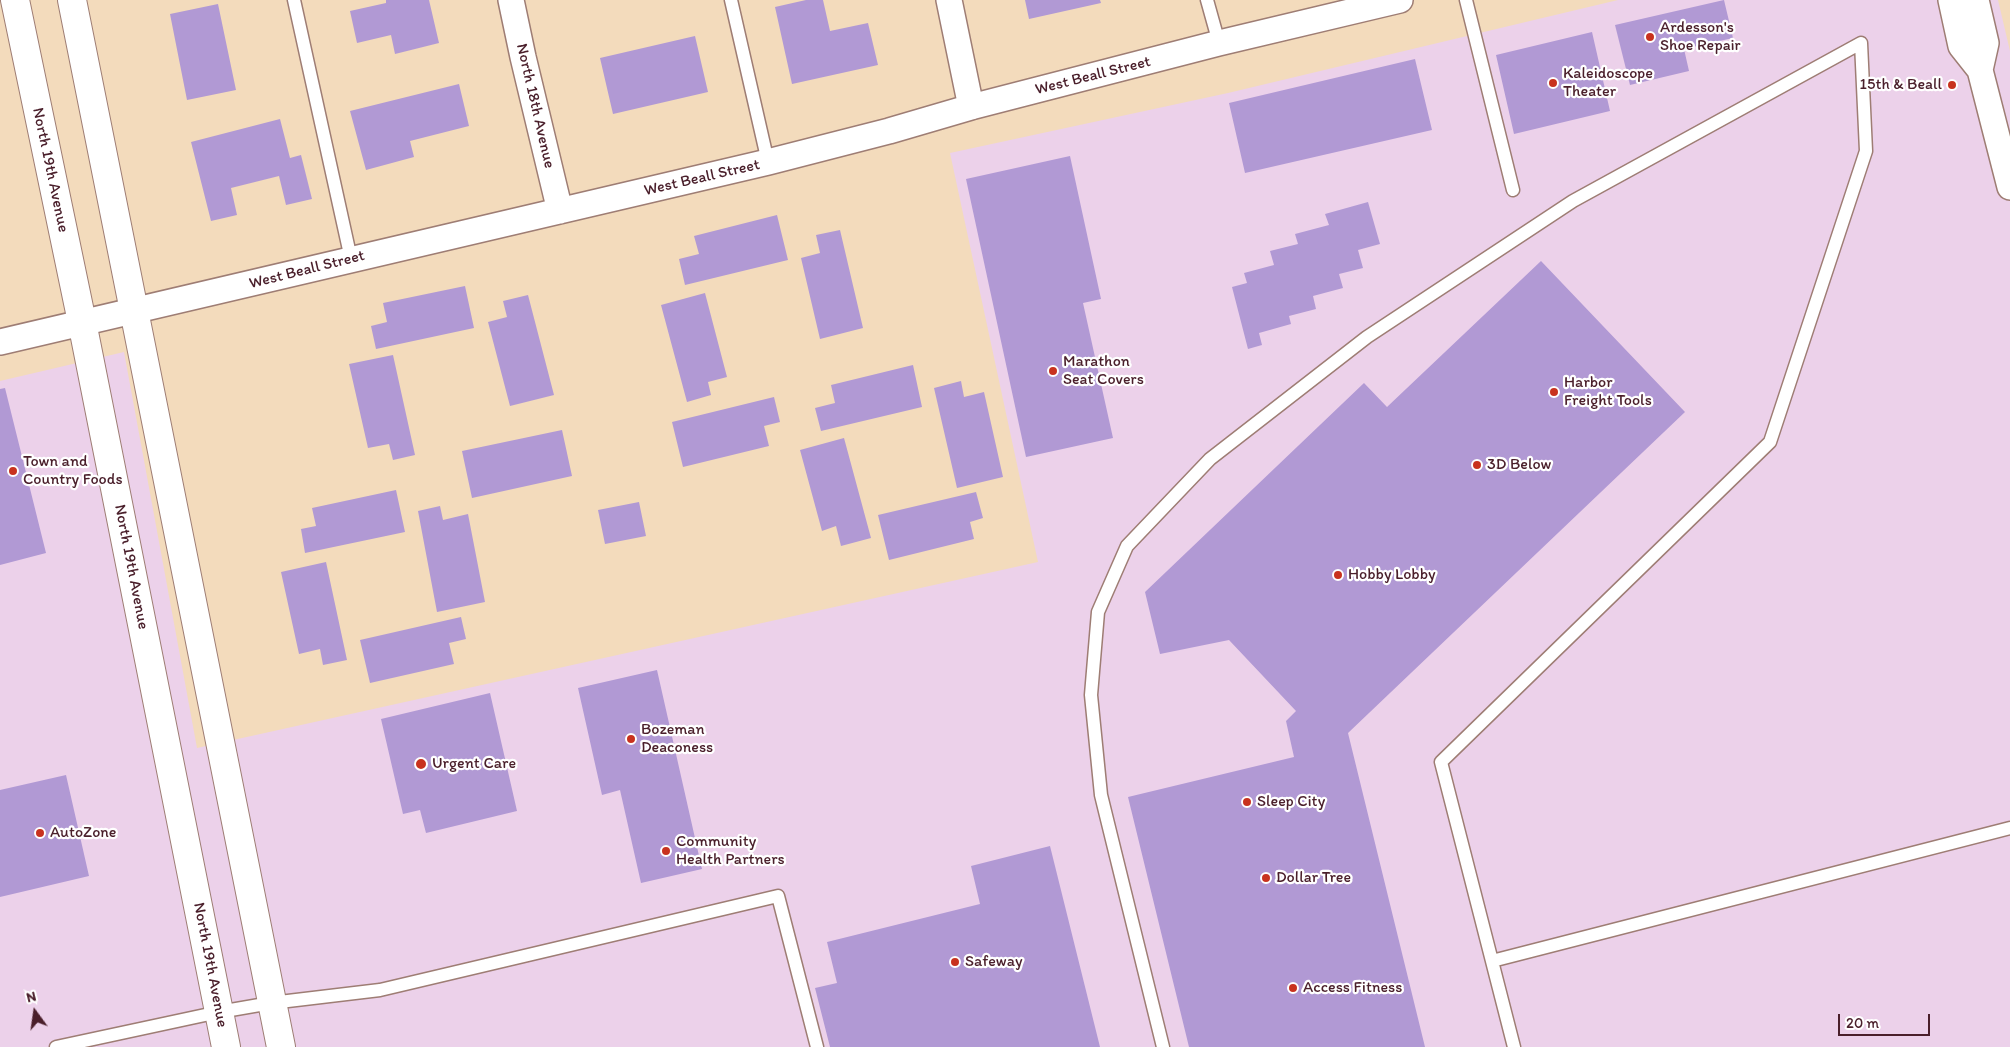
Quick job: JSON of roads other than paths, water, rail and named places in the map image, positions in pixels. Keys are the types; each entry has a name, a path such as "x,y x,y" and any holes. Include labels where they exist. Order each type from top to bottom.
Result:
{"main road":[{"name":"North 19th Avenue","path":"15,0 82,322 226,1047"},
{"path":"72,0 281,1047"}],"street":[{"name":"North 18th Avenue","path":"512,0 523,57 560,211"},
{"path":"948,0 971,106"},
{"name":"West Beall Street","path":"0,342 768,162 889,131 971,106 1219,43 1400,0"},
{"path":"1951,0 1961,46 1980,70 2010,187"},
{"path":"1976,0 1986,43 1980,70"}],"lane":[{"path":"294,0 351,259"},
{"path":"731,0 768,162"},
{"path":"1207,0 1219,43"},
{"path":"1466,0 1513,190"},
{"path":"1163,1047 1101,795 1091,695 1098,612 1127,546 1210,459 1367,338 1573,201 1860,43 1866,151 1770,442 1441,762 1514,1047"},
{"path":"1492,962 2010,828"},
{"path":"56,1047 219,1012 271,1003 380,990 778,896 817,1047"}],"place":[{"name":"Ardesson's Shoe Repair","path":"1650,37"},
{"name":"Kaleidoscope Theater","path":"1553,83"},
{"name":"15th & Beall","path":"1952,85"},
{"name":"Marathon Seat Covers","path":"1053,371"},
{"name":"Harbor Freight Tools","path":"1554,392"},
{"name":"3D Below","path":"1477,465"},
{"name":"Town and Country Foods","path":"13,471"},
{"name":"Hobby Lobby","path":"1338,575"},
{"name":"Bozeman Deaconess","path":"631,739"},
{"name":"Urgent Care","path":"421,764"},
{"name":"Sleep City","path":"1247,802"},
{"name":"AutoZone","path":"40,833"},
{"name":"Community Health Partners","path":"666,851"},
{"name":"Dollar Tree","path":"1266,878"},
{"name":"Safeway","path":"955,962"},
{"name":"Access Fitness","path":"1293,988"}]}
